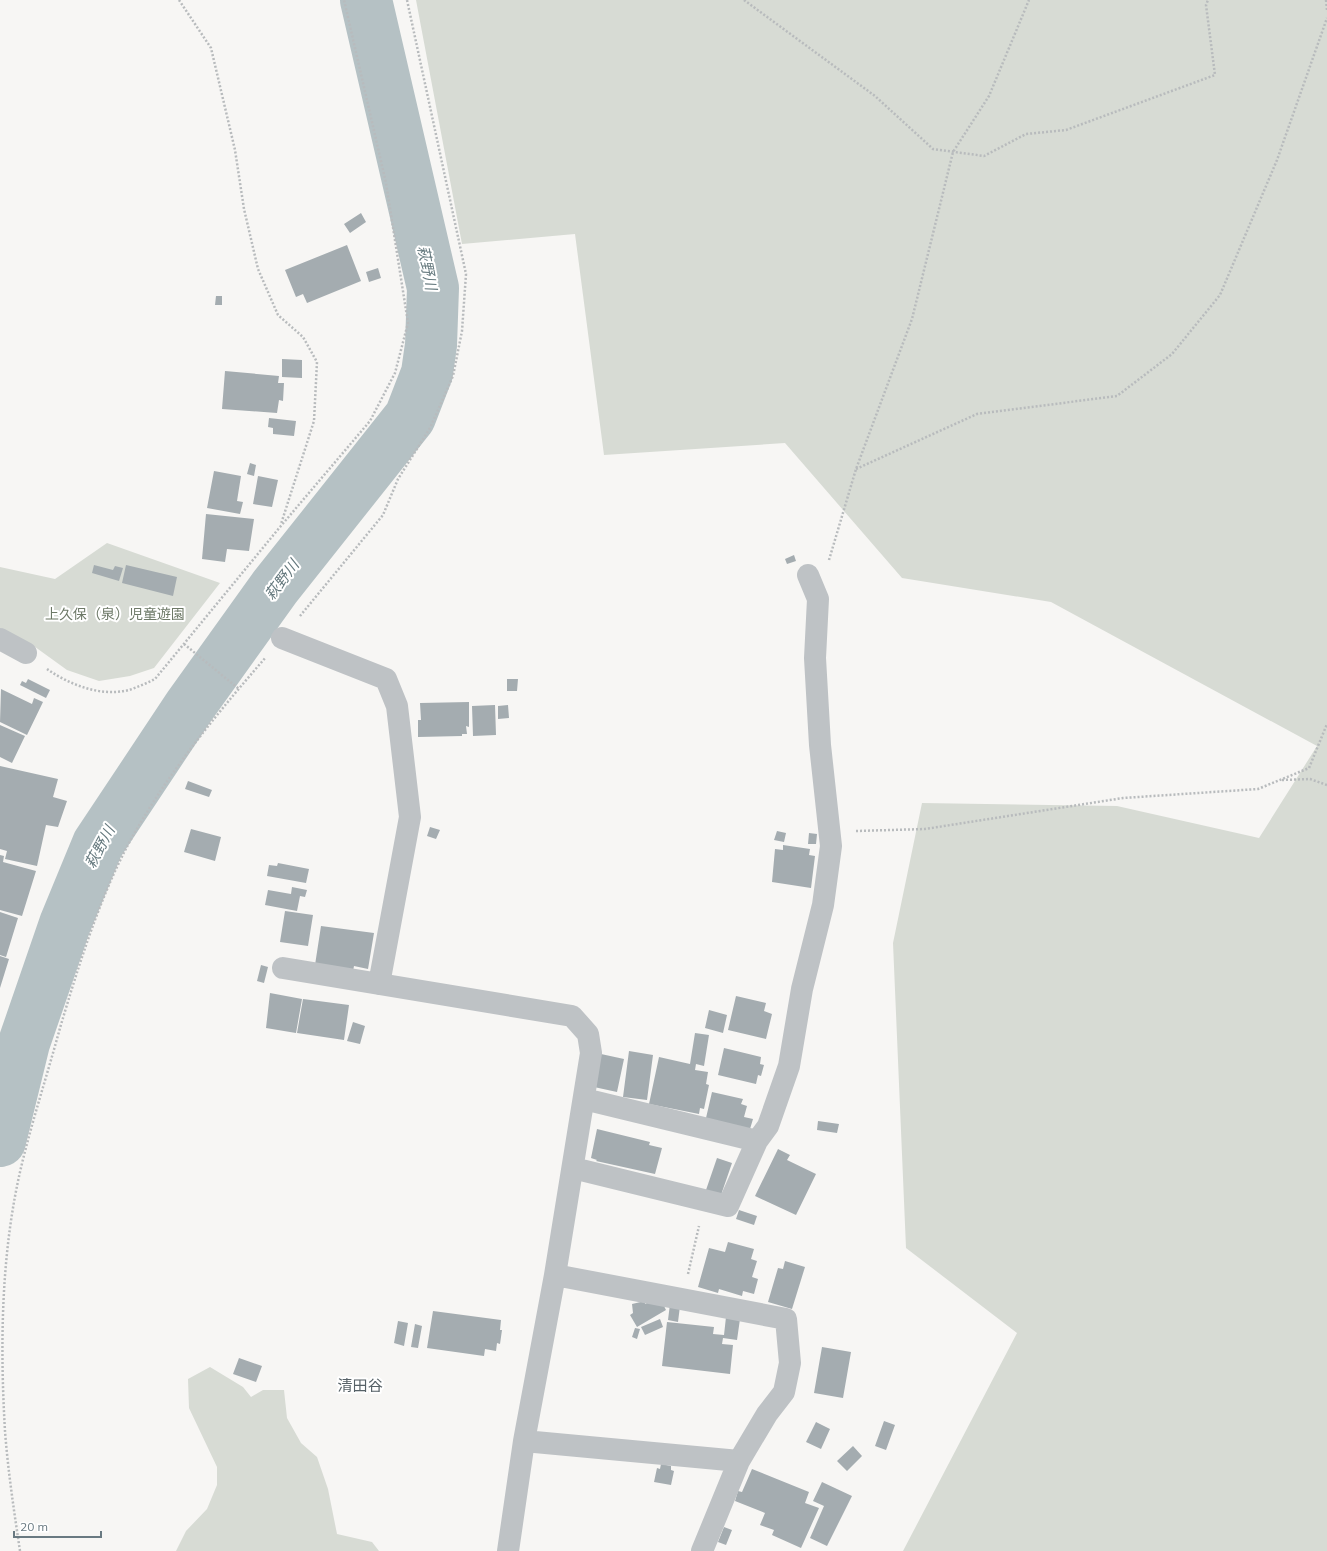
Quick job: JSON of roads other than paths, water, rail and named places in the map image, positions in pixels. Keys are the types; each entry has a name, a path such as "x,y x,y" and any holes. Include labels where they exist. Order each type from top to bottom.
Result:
{"street":[{"path":"573,1168 732,1208 757,1141 768,1126 789,1066 802,989 824,905 831,846 819,729 816,658 818,599 808,575"},
{"path":"282,638 386,679 397,706 410,817 379,984"},
{"path":"0,639 26,653"},
{"path":"283,968 572,1016 588,1034 591,1053 584,1099 555,1275 524,1441 508,1551"},
{"path":"584,1099 757,1141"},
{"path":"555,1275 786,1319 790,1362 784,1392 767,1414 739,1461 702,1551"},
{"path":"524,1441 739,1461"}],"waterway":[{"name":"萩野川","path":"0,1141 24,1043 65,924 98,844 189,707 275,587 410,417 427,373 431,345 433,288 366,0"}],"district":[{"name":"清田谷","path":"360,1386"}],"park label":[{"name":"上久保（泉）児童遊園","path":"115,614"}]}
